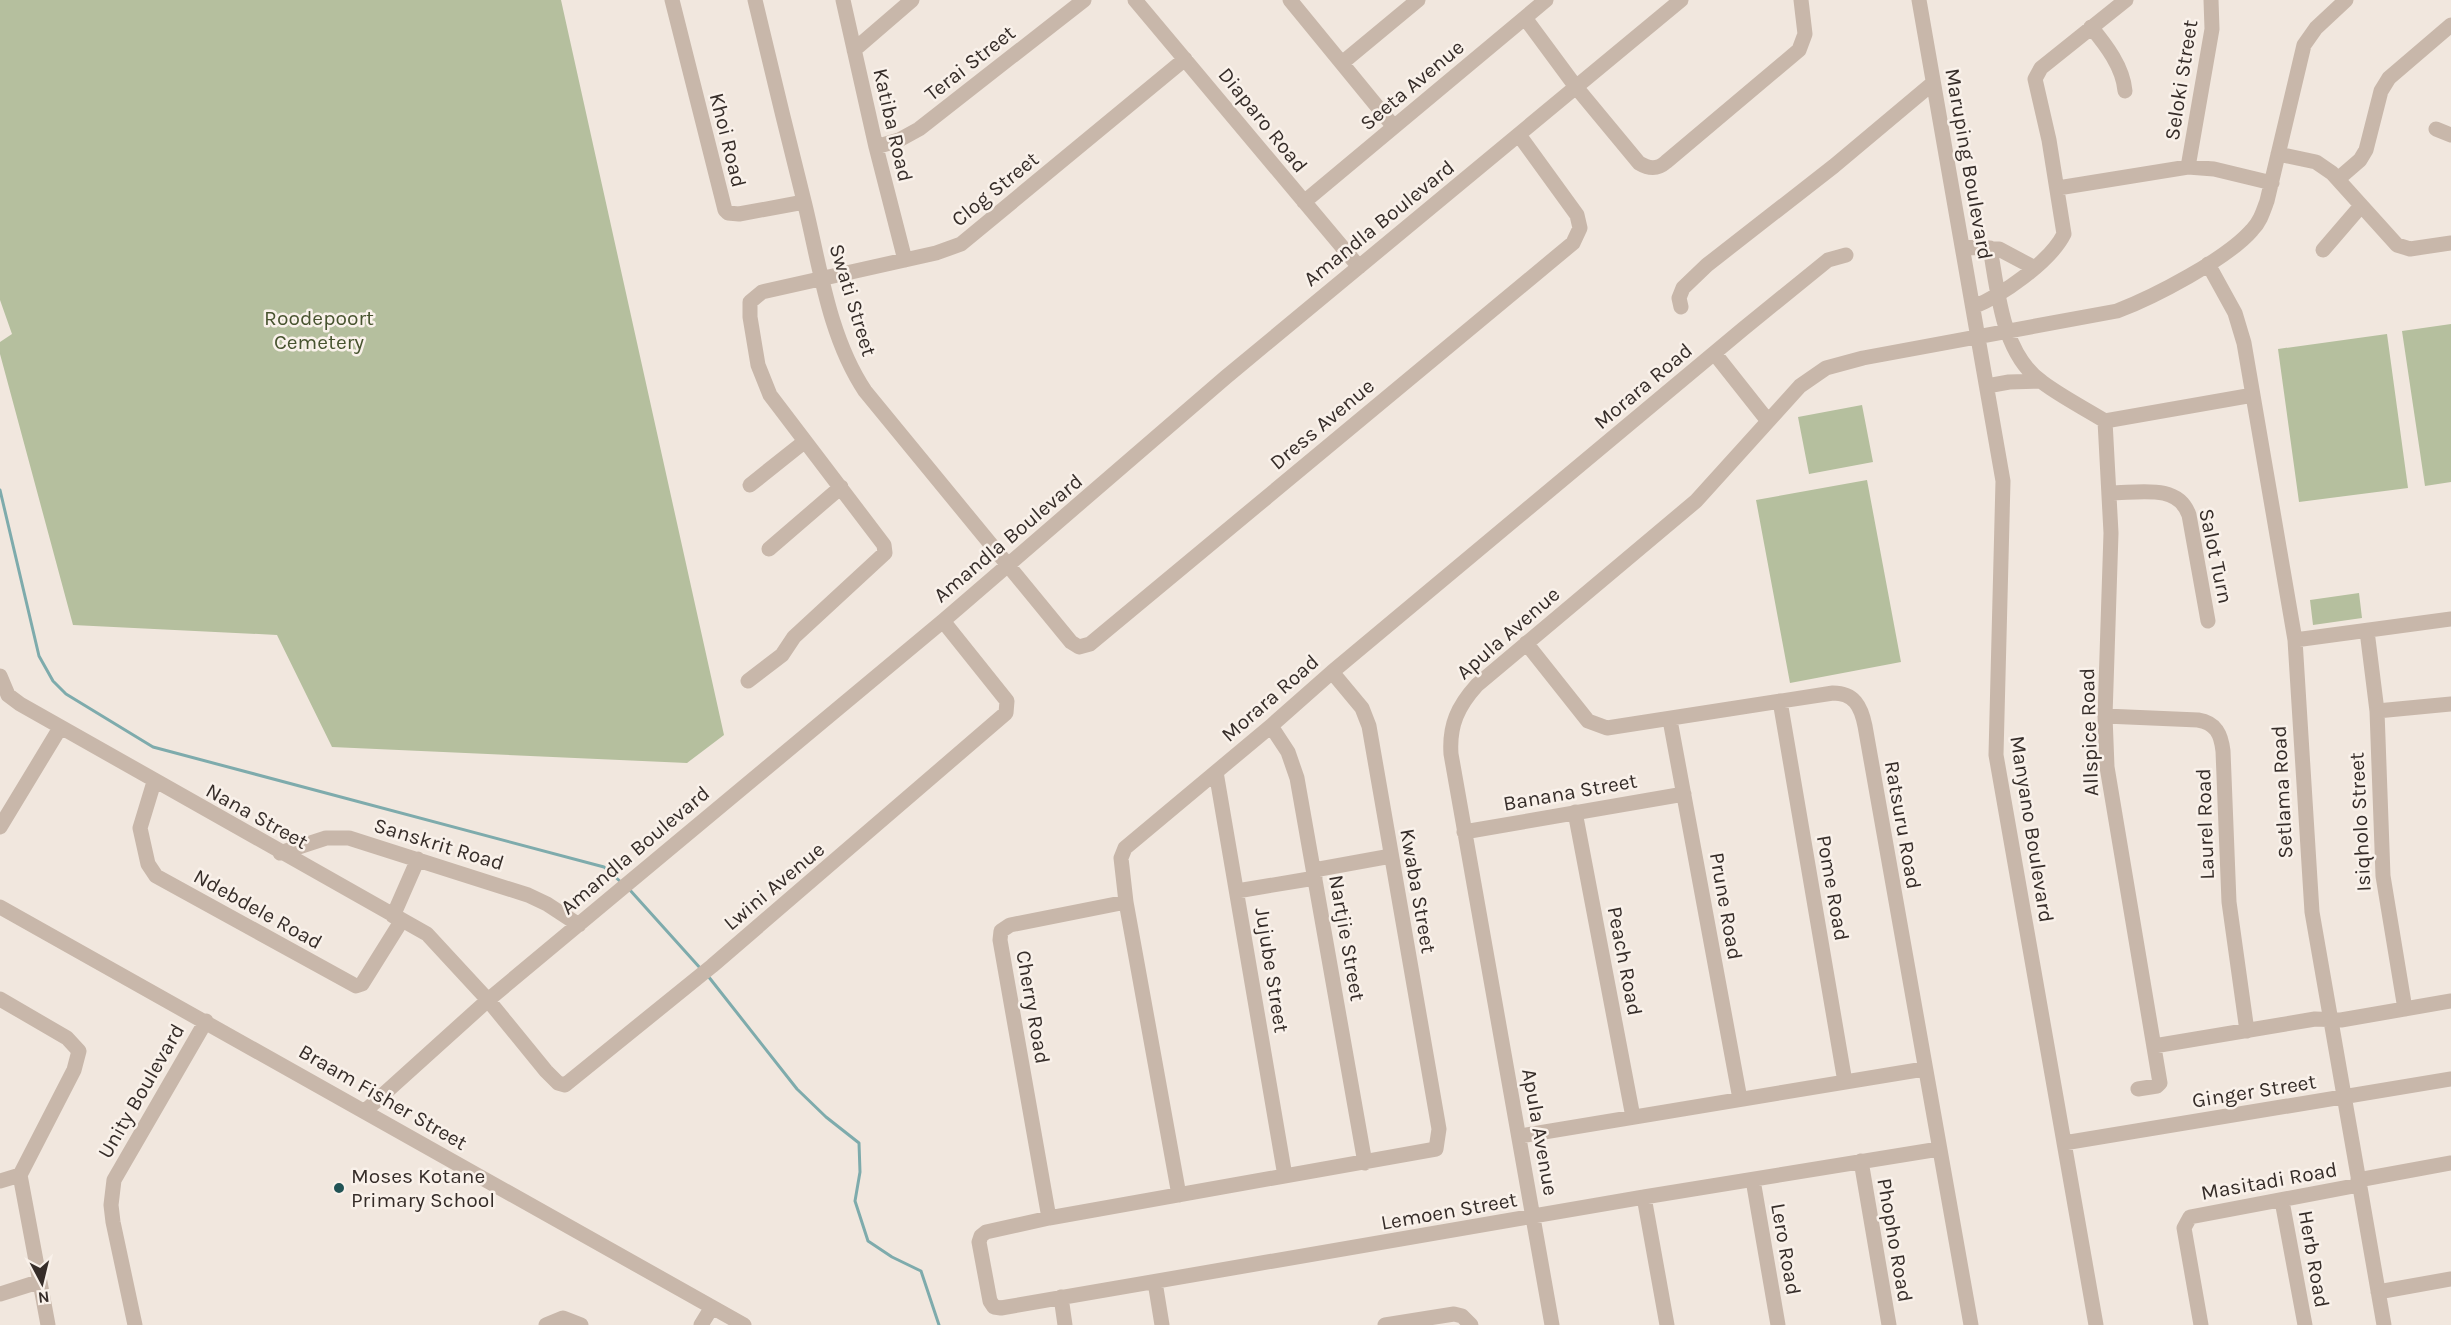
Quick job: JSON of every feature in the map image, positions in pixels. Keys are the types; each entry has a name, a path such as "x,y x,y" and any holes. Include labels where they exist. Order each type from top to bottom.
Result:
{"street":[{"name":"Khoi Road","path":"672,0 725,210 728,213 739,214 804,202"},
{"name":"Swati Street","path":"755,0 822,278 838,336 856,378 1010,564"},
{"name":"Katiba Road","path":"843,0 876,147 905,260"},
{"path":"854,50 912,0"},
{"name":"Terai Street","path":"876,147 899,140 919,129 1084,0"},
{"name":"Diaparo Road","path":"1135,0 1359,267"},
{"path":"1290,0 1394,127"},
{"path":"1342,63 1418,0"},
{"name":"Seeta Avenue","path":"1304,202 1546,0"},
{"name":"Amandla Boulevard","path":"365,1111 409,1068 488,1000 943,621 1359,267 1681,0"},
{"path":"1525,18 1576,87 1639,163 1651,168 1661,166 1799,50 1805,34 1801,0"},
{"name":"Maruping Boulevard","path":"1919,0 1978,336"},
{"path":"1973,307 1998,295 2060,242 2064,225 2035,79 2041,68 2126,0"},
{"name":"Seloki Street","path":"2188,167 2212,29 2211,0"},
{"name":"Apula Avenue","path":"1552,1325 1451,754 1454,718 1460,705 1477,685 1696,501 1800,386 1826,368 1863,358 2117,311 2141,301 2208,264 2237,244 2253,230 2263,212 2272,183 2304,45 2316,28 2346,0"},
{"path":"2338,179 2360,160 2366,150 2377,105 2389,78 2451,25"},
{"path":"2091,27 2118,67 2124,79 2125,91"},
{"name":"Clog Street","path":"804,442 770,395 758,365 749,308 754,297 762,292 905,260 961,244 1185,59"},
{"path":"1681,307 1679,297 1683,288 1707,265 1808,188 1933,83"},
{"path":"2436,129 2451,135"},
{"name":"Dress Avenue","path":"1010,564 1071,642 1079,647 1090,644 1574,243 1580,228 1577,215 1519,135"},
{"path":"2278,154 2316,162 2338,179 2360,207 2397,245 2410,249 2451,243"},
{"path":"2058,188 2188,167 2214,169 2272,183"},
{"path":"2323,250 2360,207"},
{"path":"1962,247 1999,249 2033,267"},
{"path":"1990,248 2007,330 2024,364 2040,381 2105,421 2253,395"},
{"name":"Morara Road","path":"1179,1195 1126,902 1121,863 1125,848 1332,672 1828,260 1846,255"},
{"name":"Setlama Road","path":"2208,264 2228,298 2241,327 2295,640 2309,892 2384,1325"},
{"name":"Manyano Boulevard","path":"1978,336 2003,497 1996,755 2096,1325"},
{"name":"Morara Road","path":"1715,354 1768,421"},
{"path":"1987,386 2009,382 2040,381"},
{"name":"Allspice Road","path":"2105,421 2110,494 2105,716 2109,787 2160,1083 2157,1086 2138,1089"},
{"path":"748,681 782,655 794,637 885,554 884,545 842,487 804,442 750,485"},
{"path":"769,549 842,487"},
{"name":"Salot Turn","path":"2110,494 2163,493 2183,502 2189,515 2208,621"},
{"path":"2295,640 2451,619"},
{"name":"Lwini Avenue","path":"488,1000 554,1079 568,1084 712,966 1006,712 1007,701 943,621"},
{"name":"Isiqholo Street","path":"2367,631 2376,711 2383,876 2406,1009"},
{"name":"Ratsuru Road","path":"1526,643 1581,713 1598,727 1617,728 1840,693 1852,697 1861,709 1971,1325"},
{"name":"Kwaba Street","path":"1332,672 1356,700 1367,719 1439,1129 1436,1149 1365,1163"},
{"name":"Nana Street","path":"1,683 13,699 60,728 431,938 488,1000"},
{"name":"Pome Road","path":"1780,701 1845,1082"},
{"path":"2376,711 2451,704"},
{"name":"Laurel Road","path":"2105,716 2198,720 2212,724 2220,735 2223,751 2229,902 2247,1030"},
{"name":"Prune Road","path":"1670,720 1740,1100"},
{"name":"Nartjie Street","path":"1271,726 1288,752 1294,769 1365,1163"},
{"path":"0,827 60,728"},
{"name":"Jujube Street","path":"1216,772 1285,1176"},
{"name":"Ndebdele Road","path":"154,782 140,828 148,864 153,873 349,984 356,986 362,984 398,918"},
{"name":"Banana Street","path":"1464,832 1684,794"},
{"name":"Peach Road","path":"1575,812 1633,1117"},
{"name":"Sanskrit Road","path":"280,853 316,840 341,837 528,895 579,925"},
{"path":"1237,891 1391,856"},
{"path":"398,918 418,859"},
{"name":"Cherry Road","path":"1049,1218 1000,940 1001,931 1010,925 1126,902"},
{"name":"Braam Fisher Street","path":"0,907 744,1325"},
{"path":"0,999 67,1038 79,1052 74,1070 20,1175 38,1282 48,1325"},
{"path":"2154,1046 2247,1030 2451,1001"},
{"name":"Unity Boulevard","path":"135,1325 113,1222 111,1205 114,1180 206,1021"},
{"path":"1520,1136 1924,1069"},
{"name":"Ginger Street","path":"2064,1143 2451,1079"},
{"name":"Lemoen Street","path":"1049,1218 986,1232 981,1236 979,1242 990,1301 994,1307 1001,1308 1534,1218 1644,1197 1939,1149"},
{"name":"Phopho Road","path":"1861,1161 1889,1325"},
{"path":"1049,1218 1365,1163"},
{"name":"Masitadi Road","path":"2202,1325 2184,1232 2187,1220 2198,1215 2282,1201 2451,1163"},
{"path":"0,1181 20,1175"},
{"name":"Lero Road","path":"1753,1180 1778,1325"},
{"path":"1644,1197 1667,1325"},
{"name":"Herb Road","path":"2282,1201 2305,1325"},
{"path":"2378,1292 2451,1279"},
{"path":"0,1294 38,1282"},
{"path":"1155,1282 1162,1325"},
{"path":"1060,1298 1065,1325"},
{"path":"701,1325 712,1307"},
{"path":"1385,1325 1454,1314 1462,1316 1470,1325"},
{"path":"546,1325 563,1318 581,1325"}],"green space":[{"name":"Roodepoort Cemetery","path":"0,0 561,0 724,735 687,763 332,747 277,635 73,625 0,354 0,342 12,334 0,300"},
{"path":"2451,324 2451,482 2425,486 2402,331"},
{"path":"2387,334 2408,488 2299,502 2278,349"},
{"path":"1862,405 1873,462 1809,474 1798,417"},
{"path":"1867,480 1901,662 1790,683 1756,500"},
{"path":"2359,593 2362,618 2313,625 2310,600"}],"waterway":[{"path":"0,490 39,656 53,681 66,694 153,747 604,867 622,883"},
{"path":"629,889 701,969"},
{"path":"708,976 797,1089 826,1117 859,1143 860,1172 855,1201 868,1241 892,1257 921,1271 939,1325"}],"place":[{"name":"Moses Kotane Primary School","path":"339,1188"}]}
